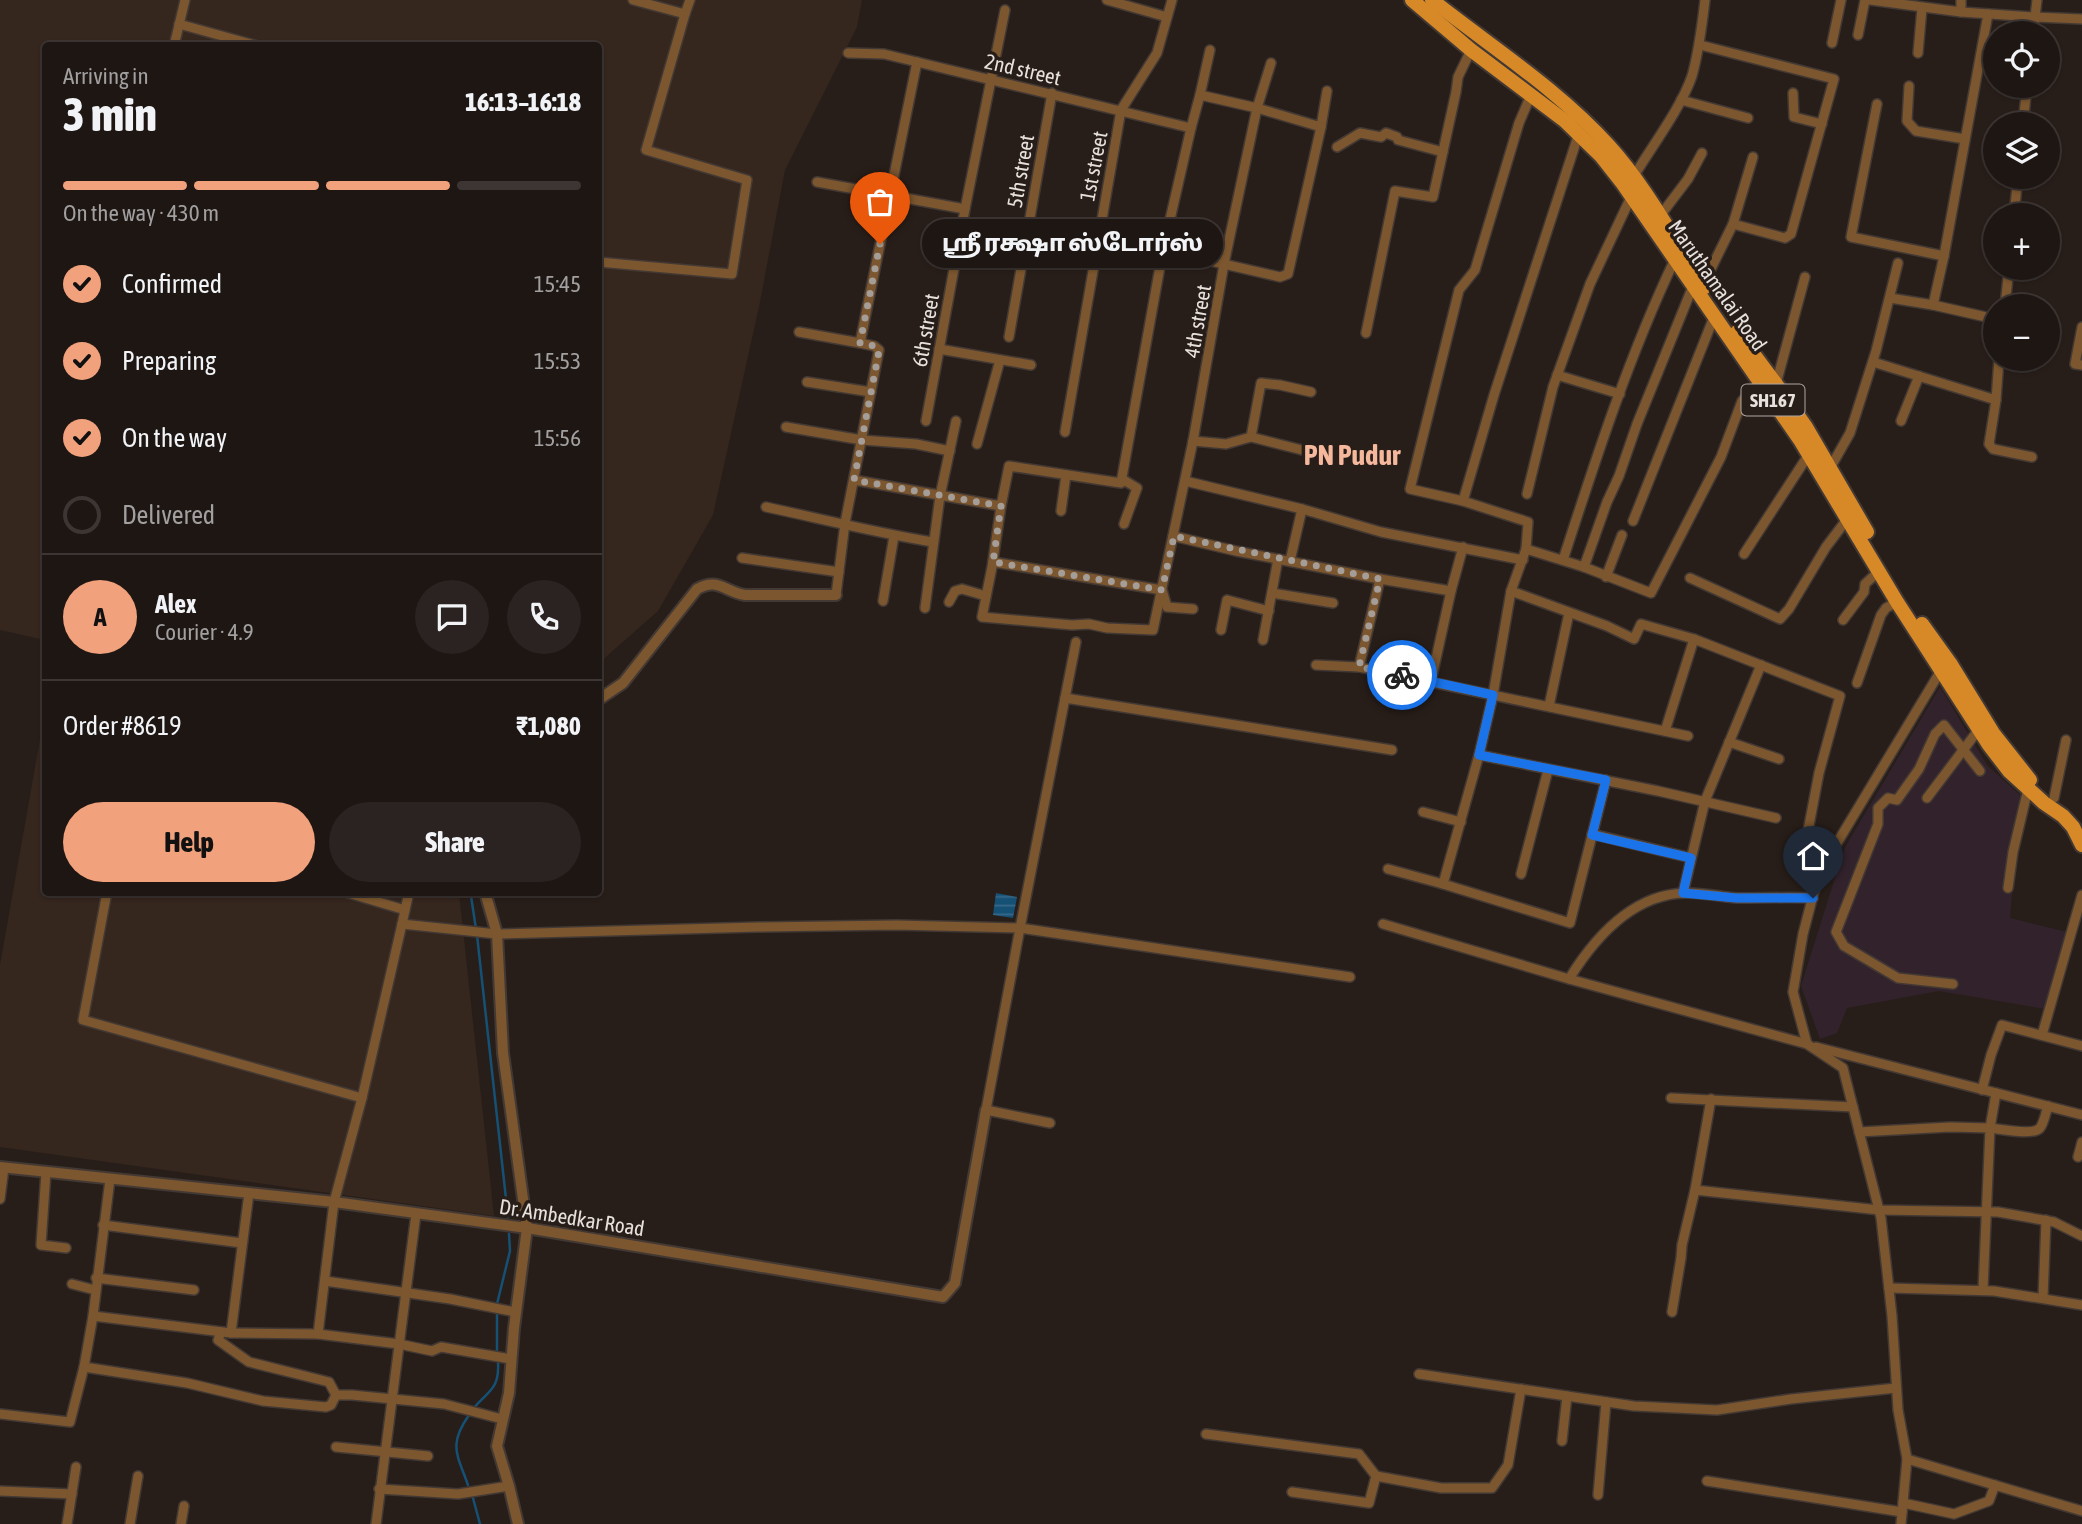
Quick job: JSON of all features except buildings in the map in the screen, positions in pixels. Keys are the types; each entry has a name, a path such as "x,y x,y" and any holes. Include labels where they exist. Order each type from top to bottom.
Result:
{"main road":[{"name":"Maruthamalai Road","path":"1412,0 1578,134 1628,180 1660,216 1714,317 1809,454 1826,472 1945,665 1979,729 2009,771 2063,816 2073,827 2082,845"},
{"name":"Maruthamalai Road","path":"1432,0 1540,83 1607,143 1628,180 1631,197 1675,260 1718,308 1806,427 1848,518 1896,601 2028,779 2067,807 2082,824"}],"street":[{"path":"175,42 185,0"},
{"path":"633,0 685,14"},
{"path":"602,262 732,274 747,180 646,150 690,0"},
{"path":"1107,0 1167,17"},
{"name":"1st street","path":"1065,432 1121,110 1157,53 1172,0"},
{"path":"1628,180 1681,100 1691,79 1700,45 1704,0"},
{"path":"1832,43 1841,0"},
{"path":"1858,35 1868,0 1961,12 2082,19"},
{"path":"1961,0 1961,12"},
{"path":"2034,21 2037,0"},
{"path":"1918,53 1922,8"},
{"name":"6th street","path":"926,421 1005,10"},
{"path":"1933,305 1988,14"},
{"path":"179,24 244,42"},
{"path":"1700,45 1834,79 1789,237 1733,224"},
{"path":"949,603 955,592 962,589 986,596 1009,466 1121,483 1163,250 1210,50"},
{"path":"1366,333 1395,191 1433,197 1458,77 1471,50"},
{"name":"2nd street","path":"848,53 884,54 1191,128"},
{"path":"860,343 917,62"},
{"name":"4th street","path":"986,596 982,617 1153,630 1194,441 1224,264 1257,108 1271,63"},
{"path":"1909,86 1907,121 1916,131 1965,139"},
{"path":"1098,238 1280,277 1288,274 1327,91"},
{"name":"5th street","path":"1009,337 1052,93"},
{"path":"1793,93 1794,117 1822,124"},
{"path":"1200,95 1321,127"},
{"path":"1528,522 1463,501 1410,489 1459,290 1475,270 1519,122 1531,95"},
{"path":"1681,100 1748,118"},
{"path":"1877,104 1851,237 1944,256"},
{"path":"1338,148 1360,133 1381,137 1385,133 1443,152"},
{"path":"1463,501 1494,395 1578,134"},
{"path":"1660,216 1688,179 1702,153"},
{"path":"1584,567 1637,424 1698,286 1733,224 1752,157"},
{"path":"817,182 965,209"},
{"path":"1527,494 1557,376 1590,284 1631,197"},
{"path":"1563,560 1597,454 1650,311 1675,260"},
{"path":"1826,472 1850,433 1898,263"},
{"path":"1776,384 1805,276"},
{"path":"1890,299 1983,316"},
{"path":"1633,521 1714,317"},
{"path":"2082,327 2076,364 2082,365"},
{"path":"602,696 623,683 697,589 705,584 715,584 745,595 836,595 845,523 879,351 874,346 799,332"},
{"path":"939,349 1031,365"},
{"path":"977,444 1000,360"},
{"path":"1872,362 1996,400"},
{"path":"1998,371 1989,444 1993,450 2032,457"},
{"path":"1557,376 1620,394"},
{"path":"1901,421 1919,376"},
{"path":"807,382 871,392"},
{"path":"1527,548 1651,593 1721,457 1745,396 1760,382"},
{"path":"1251,437 1261,383 1280,384 1311,392"},
{"path":"925,608 940,496 956,421"},
{"path":"786,427 950,451"},
{"path":"1194,441 1226,444 1251,437 1302,450"},
{"path":"1745,554 1809,454"},
{"path":"1061,511 1066,475"},
{"path":"854,480 1001,506"},
{"path":"1122,480 1137,488 1124,524"},
{"path":"1185,481 1302,509 1381,532 1523,559"},
{"path":"766,507 894,536 933,542"},
{"path":"1290,561 1302,509"},
{"path":"1443,884 1479,755 1493,695 1511,591 1527,548 1531,511"},
{"path":"1690,578 1780,620 1826,547 1848,518"},
{"path":"1606,577 1622,535"},
{"path":"883,601 894,536"},
{"path":"1174,536 1278,559 1451,591"},
{"path":"1432,681 1463,547"},
{"path":"742,558 839,572"},
{"path":"1264,640 1278,559"},
{"path":"993,562 1162,590 1167,607 1194,609"},
{"path":"1843,620 1864,592 1865,584 1879,571"},
{"path":"1359,667 1380,579"},
{"path":"1511,591 1608,626 1634,639 1641,624 1694,639 1840,696 1819,773 1807,836 1825,863"},
{"path":"1272,593 1333,603"},
{"path":"1221,630 1227,600 1269,611"},
{"path":"1857,684 1881,615 1896,601"},
{"path":"1549,706 1569,613"},
{"path":"1665,731 1694,639"},
{"path":"1050,1123 986,1110 1076,642"},
{"path":"1683,893 1705,801 1761,664"},
{"path":"1316,665 1359,667 1688,736"},
{"path":"1901,1524 1907,1459 1898,1410 1889,1288 1879,1210 1843,1068 1808,1045 1793,992 1803,934 1816,884 1825,863 1945,665"},
{"path":"1065,698 1392,750"},
{"path":"1953,984 1898,978 1844,946 1836,932 1878,824 1878,808 1888,798 1897,800 1919,769 1935,734 1944,725 1980,771"},
{"path":"1927,798 1979,729"},
{"path":"2054,798 2066,740"},
{"path":"1729,742 1779,759"},
{"path":"1479,755 1776,818"},
{"path":"1521,874 1548,770"},
{"path":"1388,869 1570,923 1606,780"},
{"path":"2008,888 2013,852 2028,789"},
{"path":"1423,812 1461,822"},
{"path":"1592,835 1691,858"},
{"path":"1569,979 1605,931 1627,911 1659,896 1683,893 1736,898 1813,898"},
{"path":"2042,1035 2082,895"},
{"path":"106,896 83,1020 362,1098"},
{"path":"359,896 405,909"},
{"path":"318,1334 334,1202 362,1098 408,896"},
{"path":"486,896 497,934 503,1053 527,1228 515,1312 509,1393 497,1446 518,1524"},
{"path":"402,924 497,934 772,926 1020,928 1350,977"},
{"path":"1382,924 1808,1045 2082,1115"},
{"path":"1982,1090 1991,1055 2003,1025 2082,1046"},
{"path":"1983,1290 1990,1128 1996,1093"},
{"path":"1671,1098 1853,1107"},
{"path":"1672,1312 1682,1245 1711,1099"},
{"path":"1859,1132 1950,1126 2023,1132 2041,1127 2048,1106"},
{"name":"Dr. Ambedkar Road","path":"2,1167 334,1202 527,1228 943,1297 955,1283 986,1110"},
{"path":"2078,1157 2082,1142"},
{"path":"0,1199 2,1167"},
{"path":"46,1172 41,1245 66,1248"},
{"path":"0,1413 70,1422 93,1316 110,1179"},
{"path":"1695,1190 1879,1210 1998,1212 2054,1222 2082,1236"},
{"path":"231,1333 249,1193"},
{"path":"376,1524 416,1214"},
{"path":"2043,1298 2046,1220"},
{"path":"103,1225 242,1243"},
{"path":"96,1278 194,1290"},
{"path":"325,1281 450,1299 515,1312"},
{"path":"72,1284 95,1290"},
{"path":"1889,1288 1983,1290 2082,1305"},
{"path":"93,1316 231,1333 318,1334 432,1350 441,1347 511,1359"},
{"path":"221,1332 218,1340 249,1362 329,1382 336,1395"},
{"path":"84,1367 187,1383 263,1401 326,1407 331,1405 336,1395"},
{"path":"1419,1374 1634,1406 1717,1410 1896,1388"},
{"path":"1206,1434 1359,1454 1376,1476 1441,1488 1492,1488 1508,1465 1521,1390"},
{"path":"336,1395 444,1404 502,1419"},
{"path":"1562,1441 1567,1396"},
{"path":"1598,1495 1606,1402"},
{"path":"336,1447 428,1456"},
{"path":"1907,1459 2082,1511"},
{"path":"67,1524 76,1467"},
{"path":"130,1524 138,1476"},
{"path":"1292,1492 1369,1503 1376,1476"},
{"path":"1707,1481 1954,1514 1989,1501 1995,1485"},
{"path":"379,1489 458,1494 509,1486"},
{"path":"0,1491 72,1494"},
{"path":"181,1524 184,1506"}],"shaded area":[{"path":"0,0 862,0 857,27 785,170 760,302 713,515 658,611 602,660 602,42 42,42 42,639 0,630"},
{"path":"1940,687 1987,765 2020,795 2010,918 2067,932 2046,1009 1939,991 1847,1008 1837,1033 1820,1039 1801,986 1844,849"},
{"path":"42,728 42,896 459,896 494,1216 0,1147 0,965"}],"water":[{"path":"996,893 1017,897 1013,918 993,915"}],"waterway":[{"path":"471,896 476,929"},
{"path":"477,935 508,1217"},
{"path":"497,1304 510,1251 509,1234"},
{"path":"497,1312 497,1350"},
{"path":"473,1409 495,1384 498,1360"},
{"path":"468,1485 458,1457 457,1442 458,1434 469,1415"},
{"path":"473,1498 480,1524"}],"way so far":[{"path":"880,244 860,343 874,346 879,351 854,480 1001,506 993,562 1162,590 1174,536 1380,579 1359,667 1402,675"}],"place":[{"name":"ஶ்ரீ ரக்ஷா ஸ்டோர்ஸ்","path":"880,244"}],"district":[{"name":"PN Pudur","path":"1352,455"}],"route":[{"path":"1402,675 1493,695 1479,755 1606,780 1592,835 1691,858 1683,893 1736,898 1813,898"}]}
